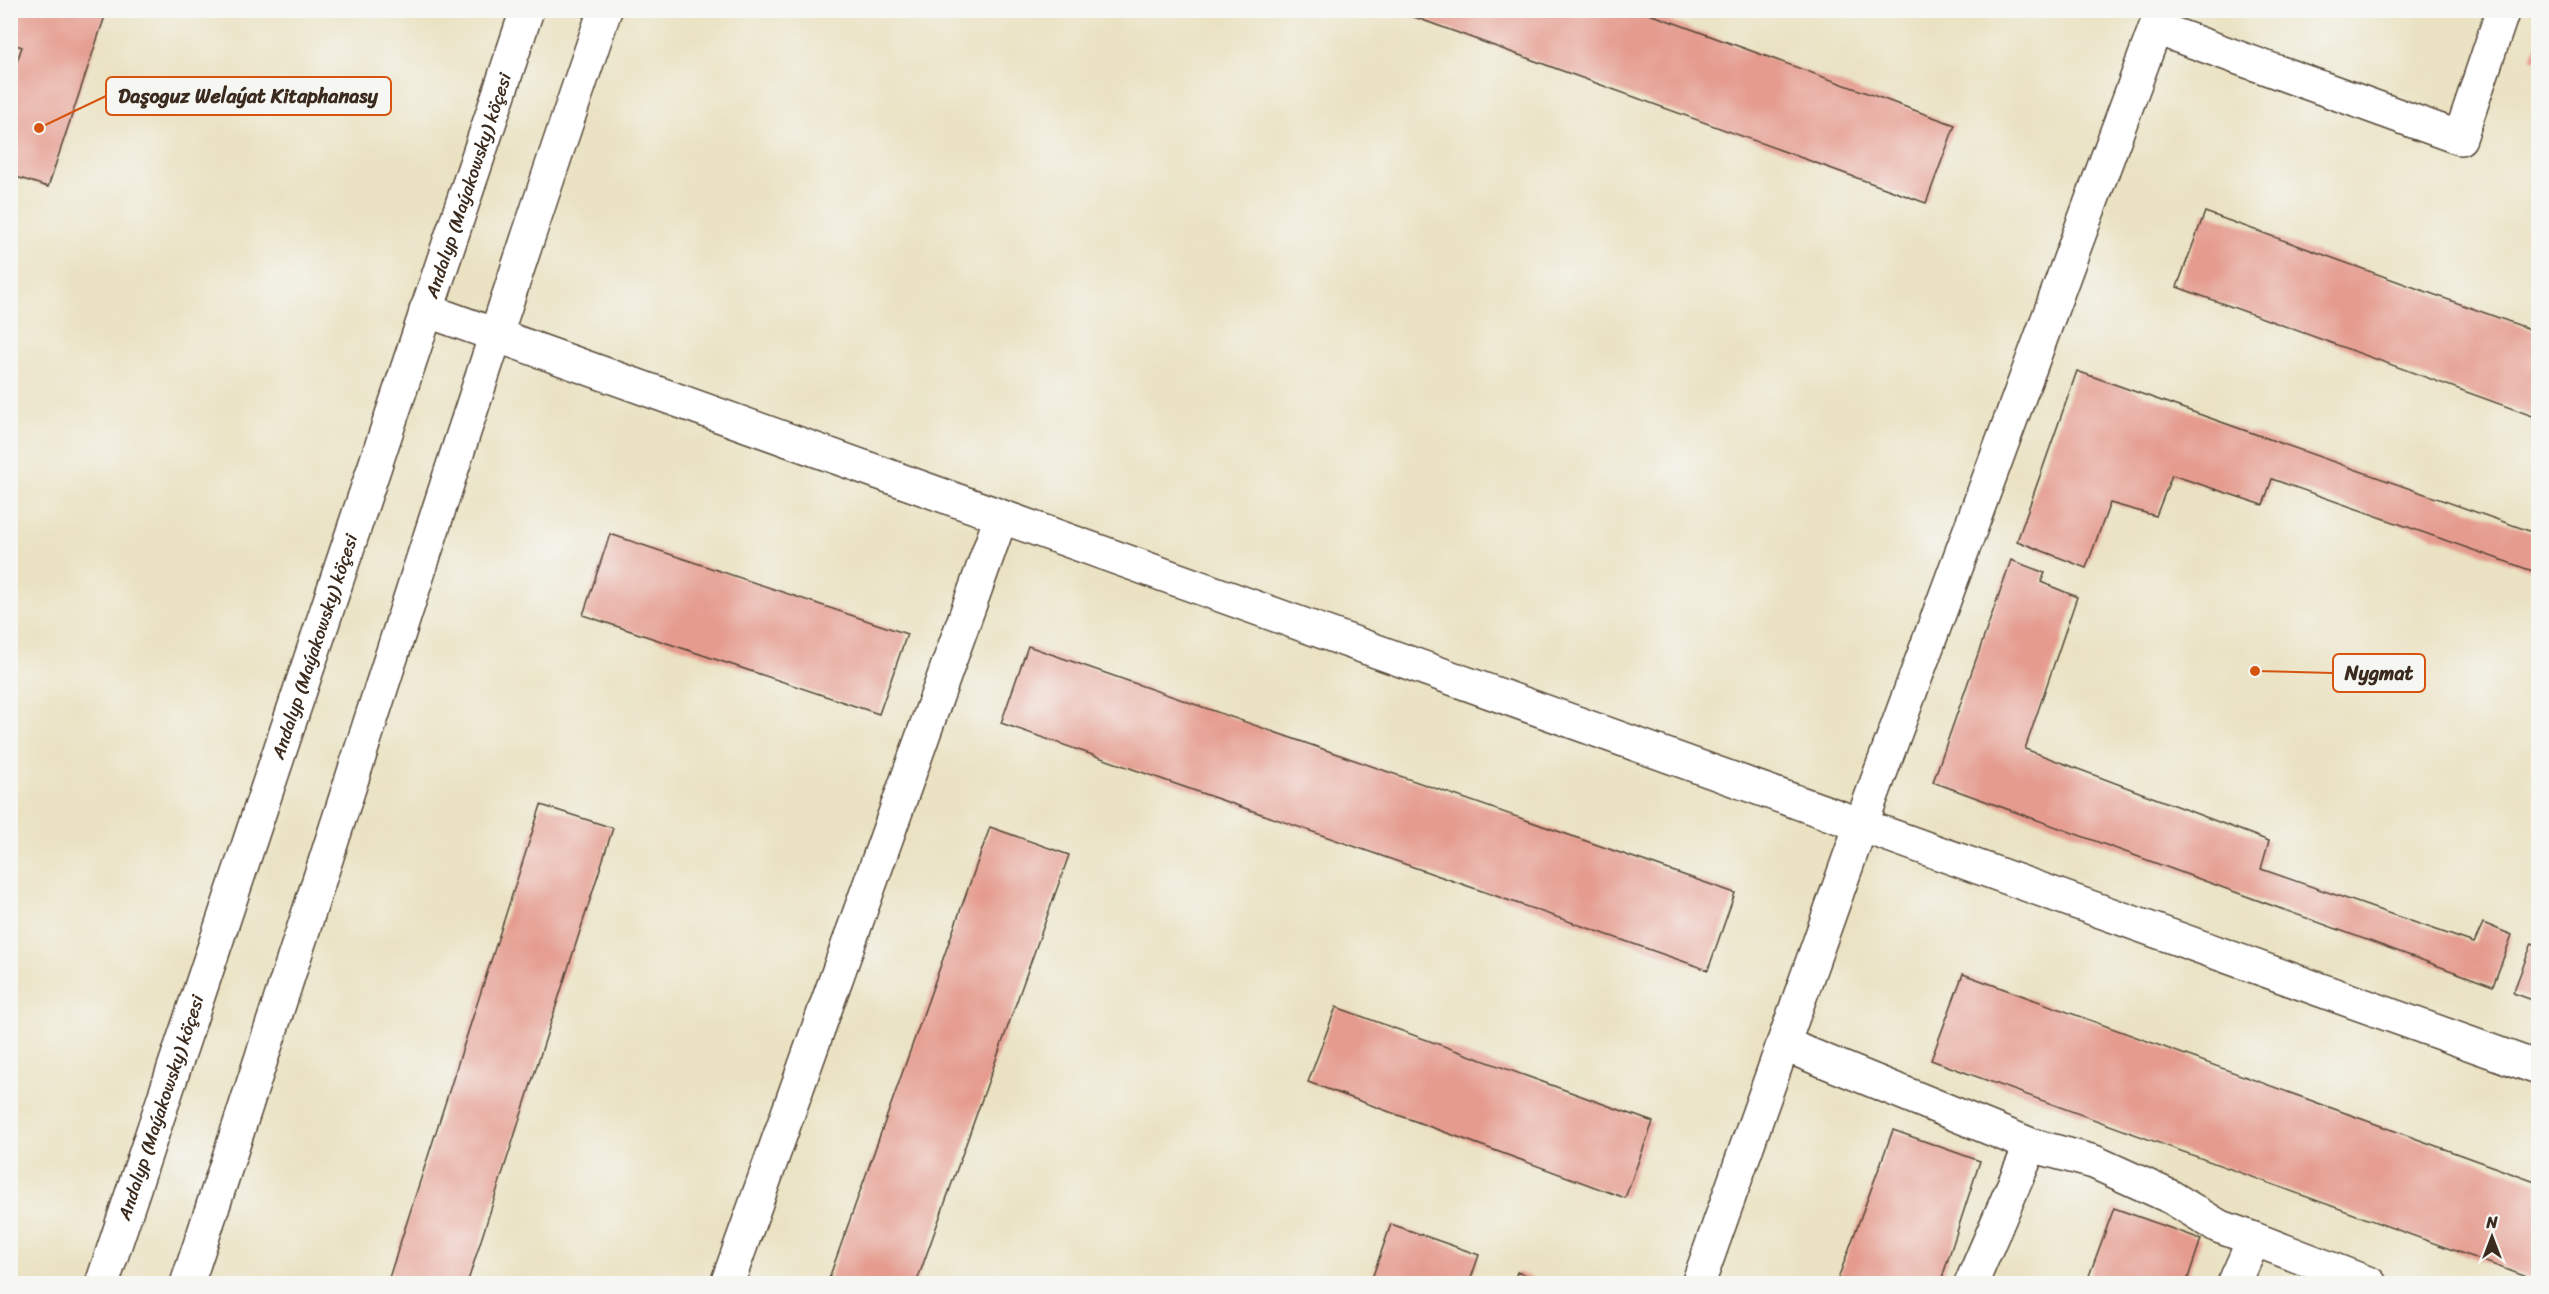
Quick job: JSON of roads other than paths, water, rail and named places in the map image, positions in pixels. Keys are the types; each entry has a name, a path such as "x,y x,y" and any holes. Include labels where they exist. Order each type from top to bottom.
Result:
{"main road":[{"name":"Andalyp (Maýakowsky) köçesi","path":"102,1284 527,10"},
{"path":"187,1284 262,1060 496,335 606,10"},
{"path":"1698,1284 1861,825 2159,19 2460,138 2503,10"},
{"path":"426,310 2538,1068"},
{"path":"727,1284 1001,517"},
{"path":"1783,1044 2031,1145 2094,1162 2171,1197 2218,1226 2370,1284"},
{"path":"1971,1284 2031,1145"},
{"path":"2234,1284 2254,1239"}],"place":[{"name":"Daşoguz Welaýat Kitaphanasy","path":"39,128"},
{"name":"Nygmat","path":"2255,671"}]}
